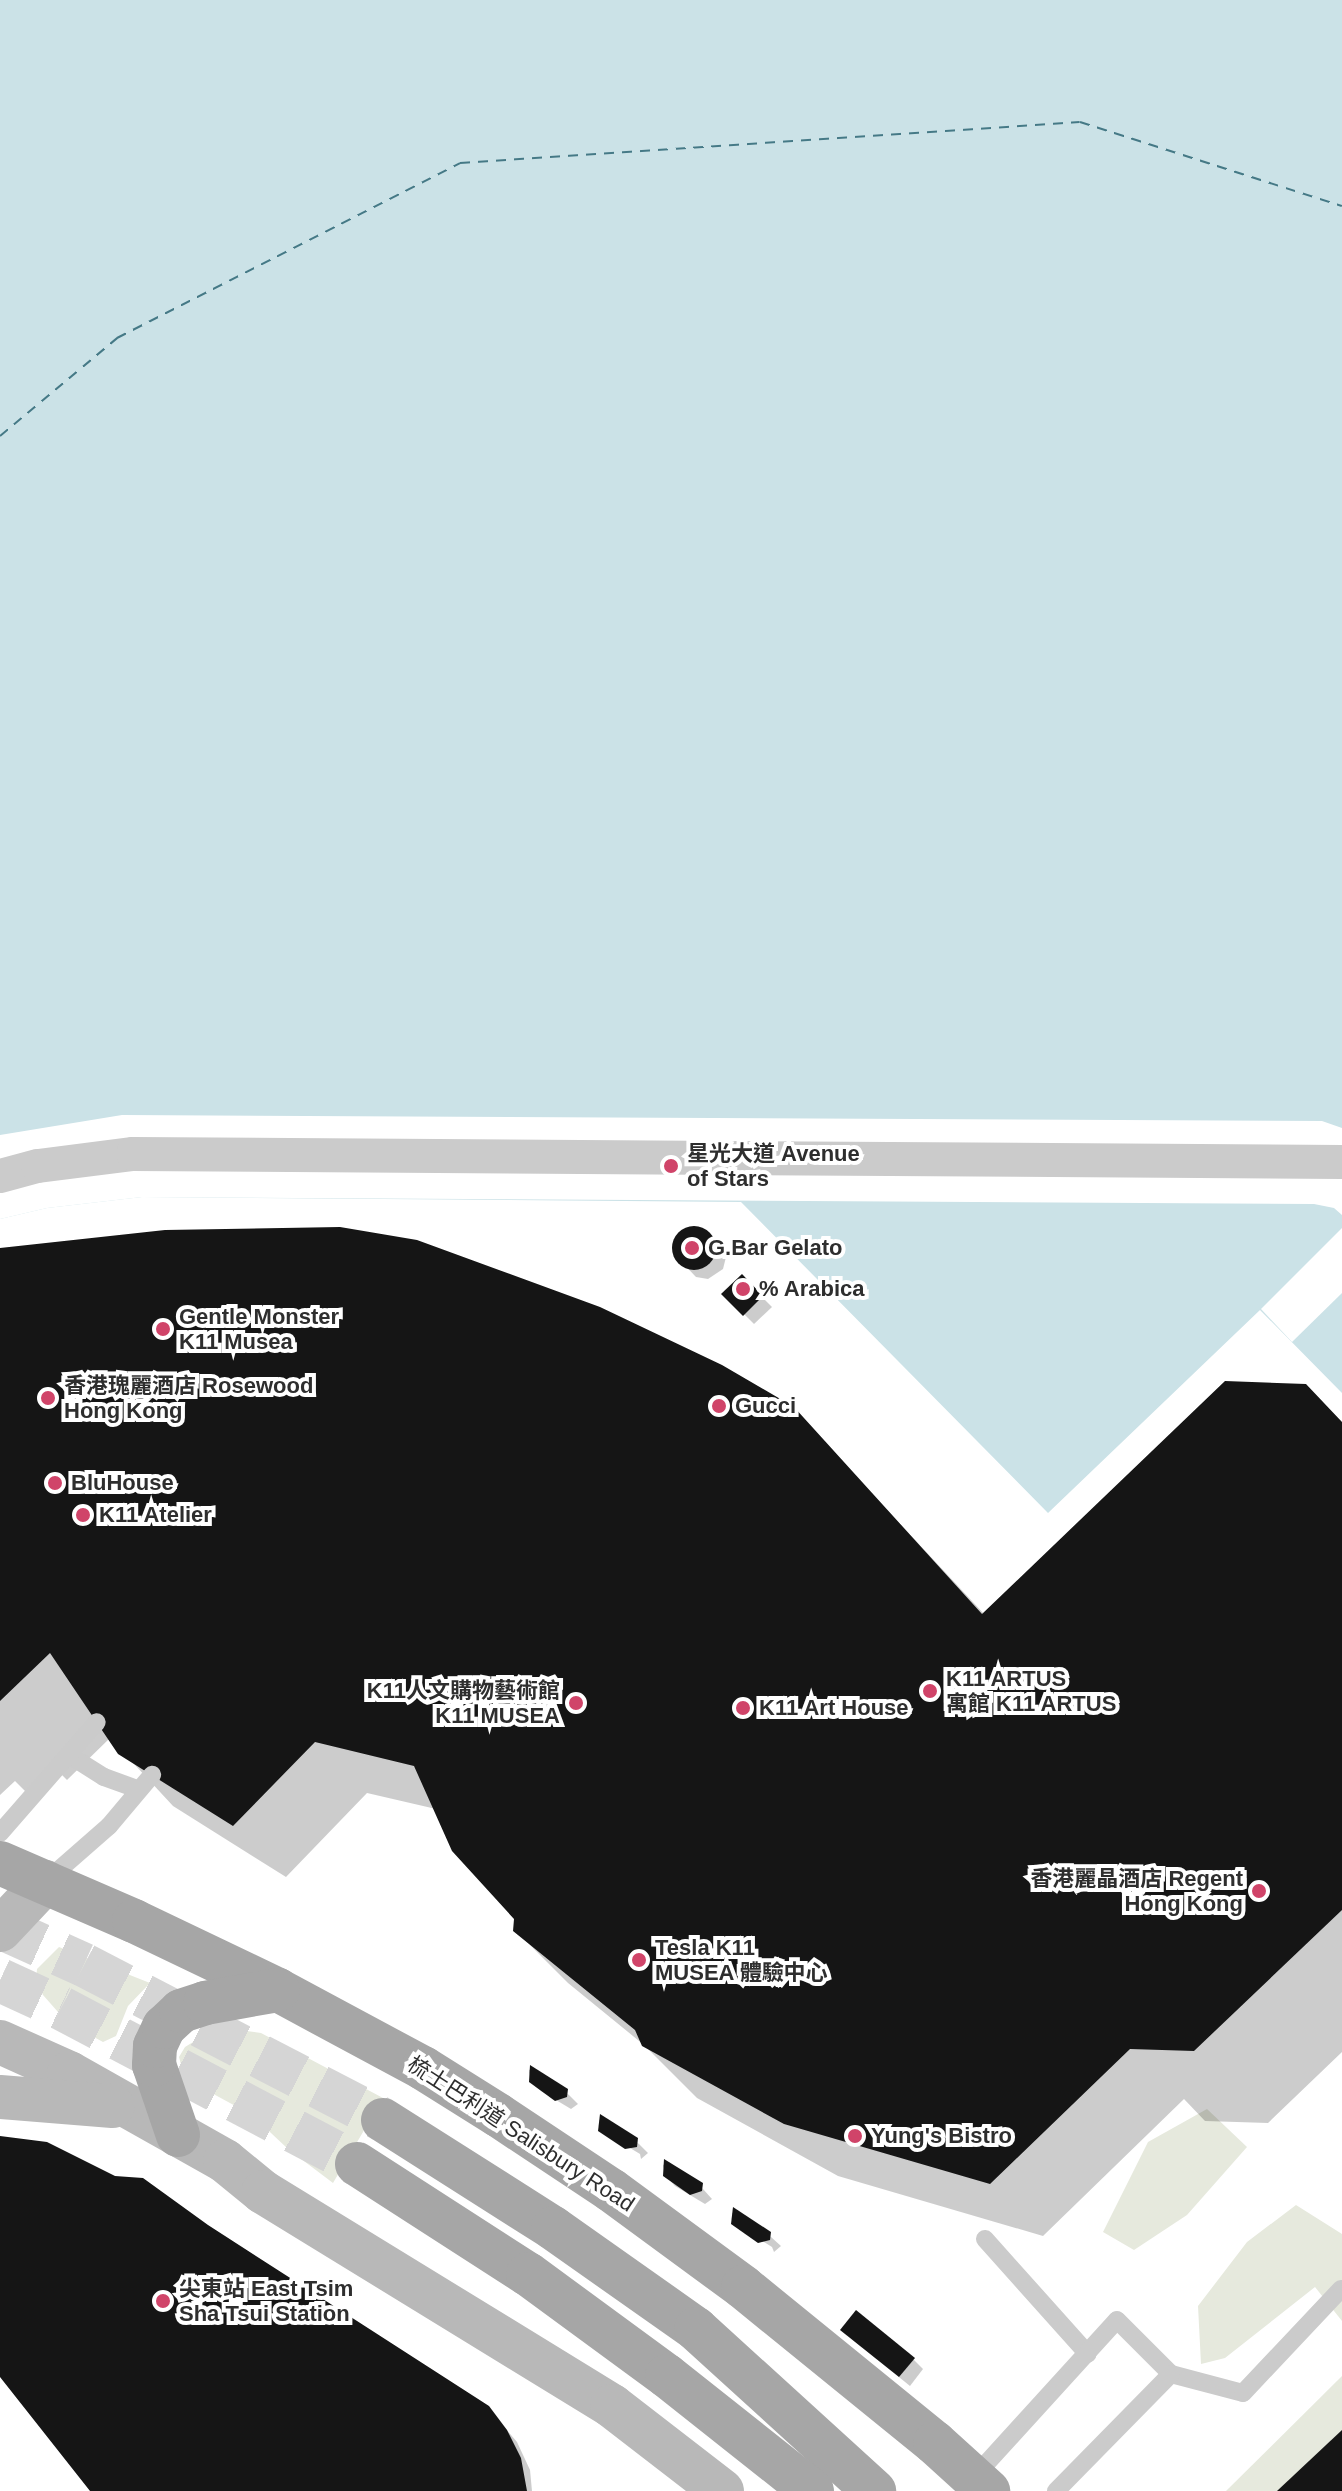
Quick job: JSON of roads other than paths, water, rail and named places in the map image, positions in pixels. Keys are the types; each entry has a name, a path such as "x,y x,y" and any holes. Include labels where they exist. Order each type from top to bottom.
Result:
{"main road":[{"name":"梳士巴利道 Salisbury Road","path":"0,1863 278,1990 423,2068 611,2190 743,2287 981,2484"},
{"path":"0,1930 45,1882"},
{"path":"178,2135 154,2065 155,2046 164,2027 181,2011 205,2003 278,1990"},
{"path":"0,2042 69,2073 124,2107 225,2161 263,2192 612,2406 722,2491"},
{"path":"0,2097 124,2107"},
{"path":"383,2120 553,2228 696,2329 874,2491"},
{"path":"357,2164 528,2274 667,2376 812,2491"}],"street":[{"path":"0,1176 38,1166 133,1154 1342,1162"}],"lane":[{"path":"0,1833 97,1722"},
{"path":"69,1755 104,1777 139,1790"},
{"path":"45,1882 109,1826 152,1775"},
{"path":"985,2239 1088,2354"},
{"path":"981,2484 1117,2320 1171,2374 1243,2393 1341,2289"},
{"path":"1056,2491 1171,2374"}],"water":[{"path":"0,0 1342,0 1342,1393 1260,1310 1048,1513 741,1202 142,1197 47,1208 0,1219"}],"tunnel":[{"path":"0,1927 84,1965 383,2120"},
{"path":"0,1980 61,2008 357,2164"}],"place":[{"name":"星光大道 Avenue of Stars","path":"671,1166"},
{"name":"G.Bar Gelato","path":"692,1248"},
{"name":"% Arabica","path":"743,1289"},
{"name":"Gentle Monster K11 Musea","path":"163,1329"},
{"name":"香港瑰麗酒店 Rosewood Hong Kong","path":"48,1398"},
{"name":"Gucci","path":"719,1406"},
{"name":"BluHouse","path":"55,1483"},
{"name":"K11 Atelier","path":"83,1515"},
{"name":"K11 ARTUS 寓館 K11 ARTUS","path":"930,1691"},
{"name":"K11人文購物藝術館 K11 MUSEA","path":"576,1703"},
{"name":"K11 Art House","path":"743,1708"},
{"name":"香港麗晶酒店 Regent Hong Kong","path":"1259,1891"},
{"name":"Tesla K11 MUSEA 體驗中心","path":"639,1960"},
{"name":"Yung's Bistro","path":"855,2136"},
{"name":"尖東站 East Tsim Sha Tsui Station","path":"163,2301"}]}
